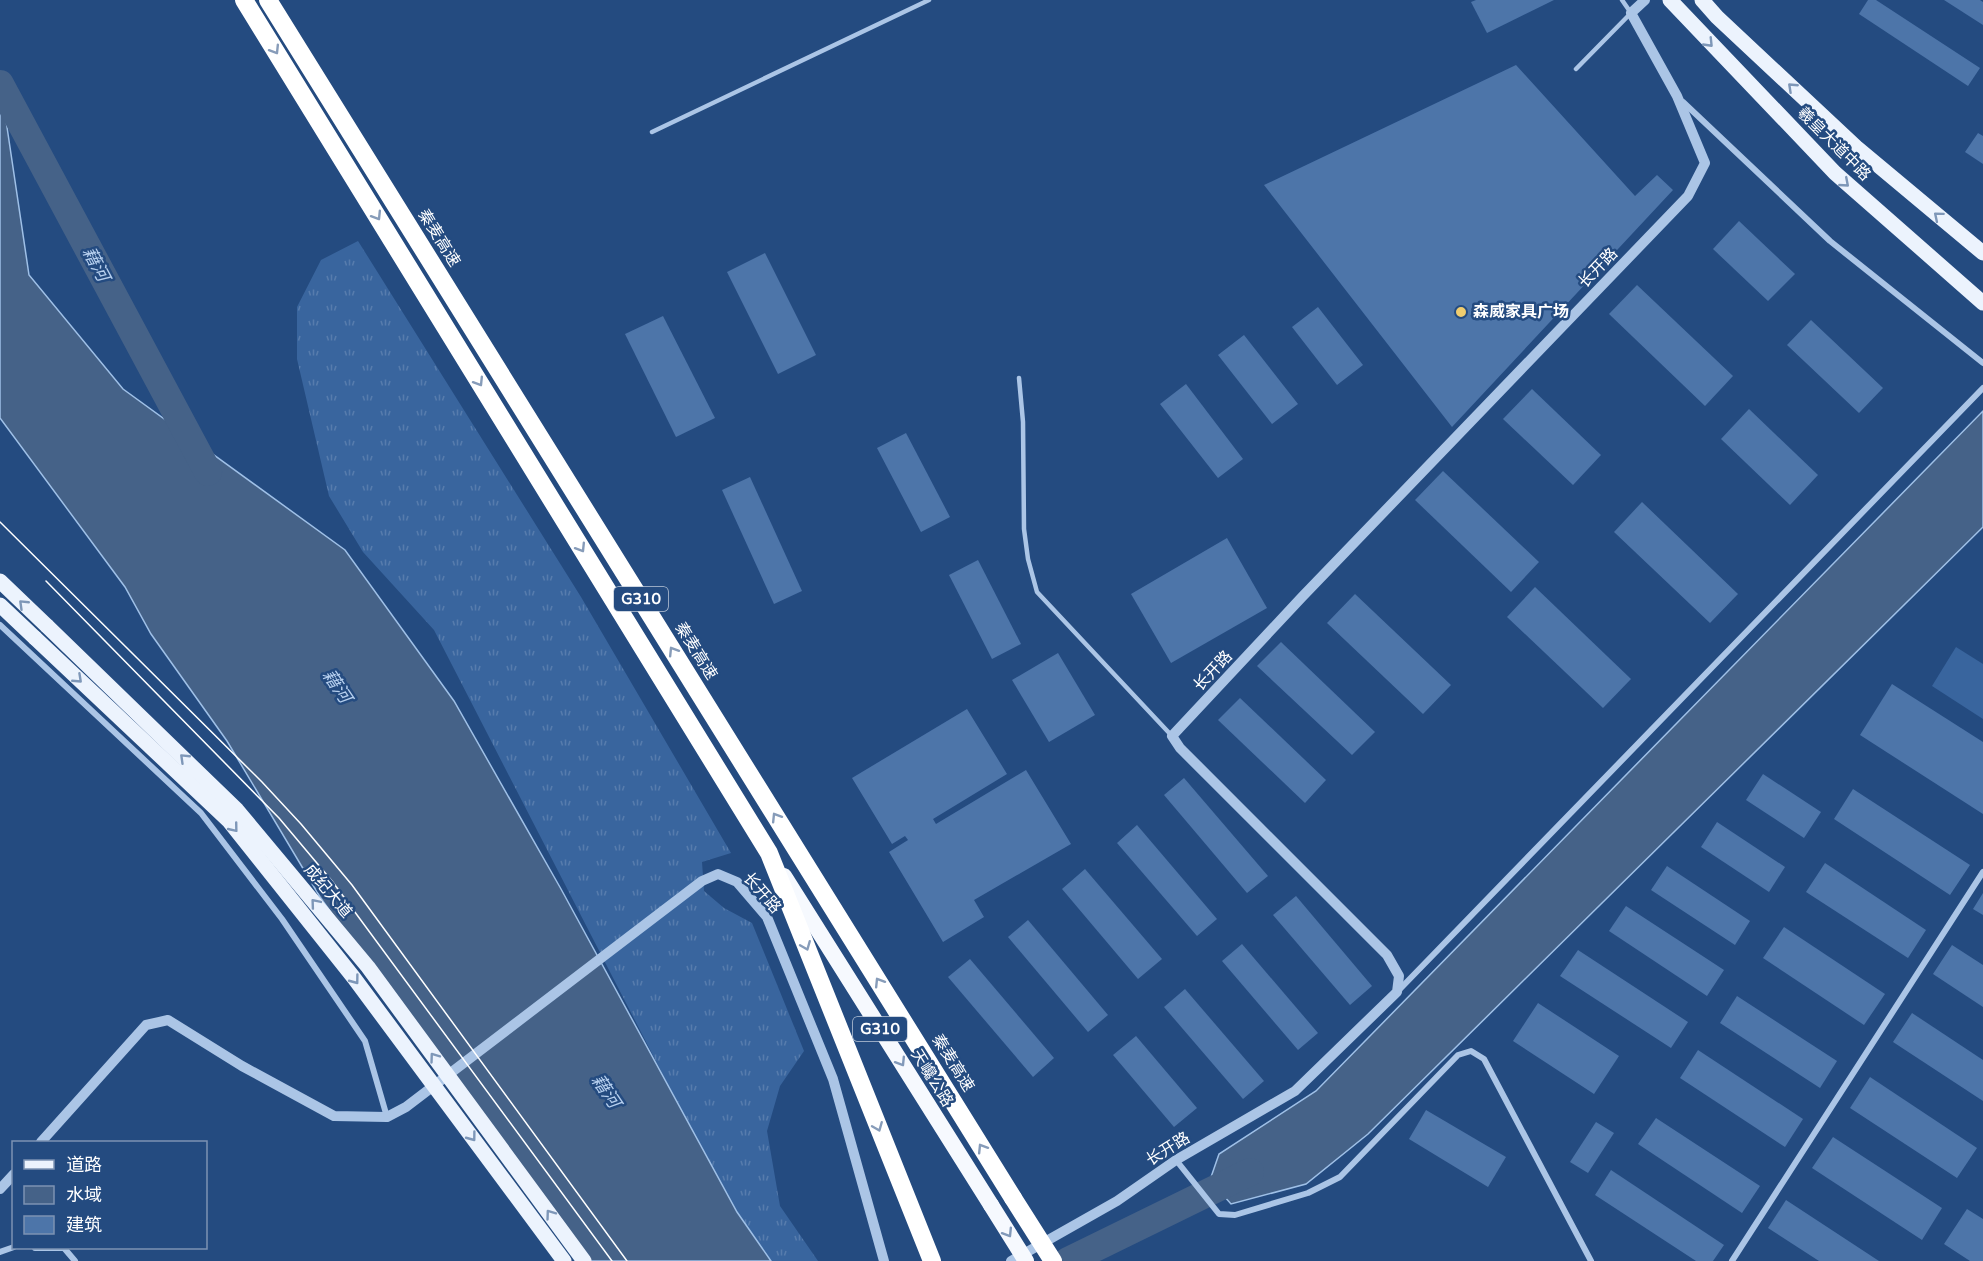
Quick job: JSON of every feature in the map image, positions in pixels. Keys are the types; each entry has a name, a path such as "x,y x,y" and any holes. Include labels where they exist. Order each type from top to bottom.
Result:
{"highway":[{"name":"G310","path":"244,0 769,853"},
{"name":"秦麦高速","path":"268,0 1053,1261"},
{"path":"769,853 929,1256"},
{"name":"天巉公路","path":"769,853 1026,1261"}],"main road":[{"name":"羲皇大道中路","path":"1670,0 1835,173 1983,303"},
{"name":"羲皇大道中路","path":"1702,0 1717,18 1856,147 1983,253"},
{"name":"成纪大道","path":"0,581 237,810 368,967 584,1261"},
{"name":"成纪大道","path":"0,605 229,821 354,978 564,1261"}],"street":[{"path":"1632,13 1645,0"},
{"name":"长开路","path":"1173,736 1302,597 1688,196 1705,163 1677,96 1632,13"},
{"path":"1677,96 1830,241 1983,363"},
{"path":"1397,992 1983,388"},
{"path":"0,625 201,813 282,919 365,1041 387,1117 334,1116 242,1066 168,1020 146,1025 43,1141"},
{"path":"1173,736 1180,748 1387,955 1399,976 1397,992"},
{"path":"1732,1261 1983,872"},
{"name":"长开路","path":"387,1117 406,1107 702,881 718,874 737,882 767,917 833,1079 884,1261"},
{"name":"长开路","path":"1011,1261 1117,1201 1176,1160 1295,1091 1397,992"},
{"path":"1176,1160 1219,1214 1235,1215 1308,1193 1340,1177 1458,1055 1471,1051 1484,1059 1591,1261"},
{"path":"0,1189 12,1176"},
{"path":"65,1249 75,1261"}],"lane":[{"path":"652,132 929,0"},
{"path":"1576,69 1632,13 1622,0"},
{"path":"1019,378 1023,422 1024,529 1028,559 1037,592 1173,736"}],"green space":[{"path":"358,241 581,597 731,853 702,862 704,891 724,908 752,923 804,1051 780,1086 767,1131 780,1206 818,1261 771,1261 737,1212 678,1104 434,630 363,552 329,496 297,359 297,307 321,260"},
{"path":"1956,647 1983,664 1983,719 1932,686"}],"water":[{"path":"0,80 29,275 123,389 345,550 454,701 561,889 737,1212 771,1261 587,1261 455,1087 320,897 227,741 151,634 125,587 0,418"},
{"path":"1983,411 1983,527 1368,1134 1306,1184 1231,1204 1210,1180 1219,1154 1316,1091"}],"building":[{"path":"1476,0 1554,0 1487,33 1471,2"},
{"path":"1868,0 1876,0 1980,68 1968,86 1859,14"},
{"path":"1944,0 1980,0 1983,2 1983,25"},
{"name":"森威家具广场","path":"1516,65 1635,196 1657,175 1673,190 1452,427 1264,185"},
{"path":"1978,133 1983,136 1983,164 1965,152"},
{"path":"1739,221 1795,274 1768,301 1713,249"},
{"path":"765,253 816,355 778,374 727,272"},
{"path":"1637,285 1733,376 1705,406 1609,314"},
{"path":"1318,307 1363,365 1337,385 1292,327"},
{"path":"663,316 715,418 676,437 625,334"},
{"path":"1811,320 1883,388 1859,413 1787,345"},
{"path":"1244,335 1298,404 1272,424 1218,355"},
{"path":"1186,384 1243,459 1218,478 1160,404"},
{"path":"1532,389 1601,455 1573,485 1503,419"},
{"path":"1749,409 1818,475 1790,505 1721,439"},
{"path":"906,433 950,517 921,532 877,448"},
{"path":"1443,471 1539,562 1511,592 1415,500"},
{"path":"750,477 802,591 774,604 722,490"},
{"path":"1642,502 1738,594 1710,623 1614,532"},
{"path":"1227,538 1267,608 1171,663 1131,594"},
{"path":"978,560 1021,644 992,659 949,575"},
{"path":"1535,587 1631,679 1603,708 1507,617"},
{"path":"1355,594 1451,685 1423,714 1327,623"},
{"path":"1281,642 1375,732 1352,755 1257,666"},
{"path":"1058,653 1095,715 1049,742 1012,680"},
{"path":"1892,684 1983,742 1983,814 1860,735"},
{"path":"1240,698 1326,780 1305,803 1218,720"},
{"path":"967,709 1007,774 933,819 936,824 1026,770 1071,844 974,900 984,917 943,942 889,852 908,840 905,836 892,844 852,778"},
{"path":"1763,774 1821,812 1804,838 1746,800"},
{"path":"1184,778 1268,876 1247,893 1164,795"},
{"path":"1853,789 1970,865 1950,895 1834,819"},
{"path":"1717,822 1785,867 1769,892 1701,847"},
{"path":"1137,825 1217,919 1197,936 1117,843"},
{"path":"1825,863 1926,930 1908,958 1806,892"},
{"path":"1667,866 1750,921 1735,945 1651,890"},
{"path":"1085,869 1162,959 1138,979 1062,889"},
{"path":"1983,893 1983,915 1973,909"},
{"path":"1296,896 1372,986 1350,1005 1273,915"},
{"path":"1626,906 1724,970 1707,996 1609,931"},
{"path":"1028,920 1108,1015 1088,1032 1008,937"},
{"path":"1784,927 1885,994 1864,1025 1763,958"},
{"path":"1242,944 1318,1033 1298,1050 1222,961"},
{"path":"1952,945 1983,965 1983,1007 1933,974"},
{"path":"1578,950 1688,1022 1671,1048 1560,976"},
{"path":"970,959 1054,1058 1033,1077 948,977"},
{"path":"1185,989 1264,1081 1243,1099 1164,1007"},
{"path":"1737,996 1837,1061 1820,1088 1720,1023"},
{"path":"1538,1003 1619,1056 1594,1094 1513,1041"},
{"path":"1912,1013 1983,1060 1983,1101 1893,1042"},
{"path":"1136,1036 1197,1108 1174,1127 1113,1055"},
{"path":"1698,1050 1803,1119 1785,1147 1680,1078"},
{"path":"1870,1077 1977,1148 1957,1178 1850,1108"},
{"path":"1426,1110 1506,1157 1488,1187 1409,1139"},
{"path":"1656,1118 1760,1186 1742,1213 1638,1144"},
{"path":"1596,1122 1614,1133 1588,1173 1570,1162"},
{"path":"1833,1137 1942,1208 1922,1240 1812,1168"},
{"path":"1611,1170 1724,1245 1713,1261 1696,1261 1595,1195"},
{"path":"1786,1200 1879,1261 1819,1261 1768,1228"},
{"path":"1967,1209 1983,1219 1983,1261 1970,1261 1944,1244"}],"waterway":[{"name":"藉河","path":"0,84 208,472"},
{"path":"1068,1261 1250,1172"}],"tram line":[{"path":"0,522 262,782 301,824 352,885 627,1261"},
{"path":"46,581 279,818 332,881 612,1261"}],"place":[{"name":"森威家具广场","path":"1461,312"}]}
